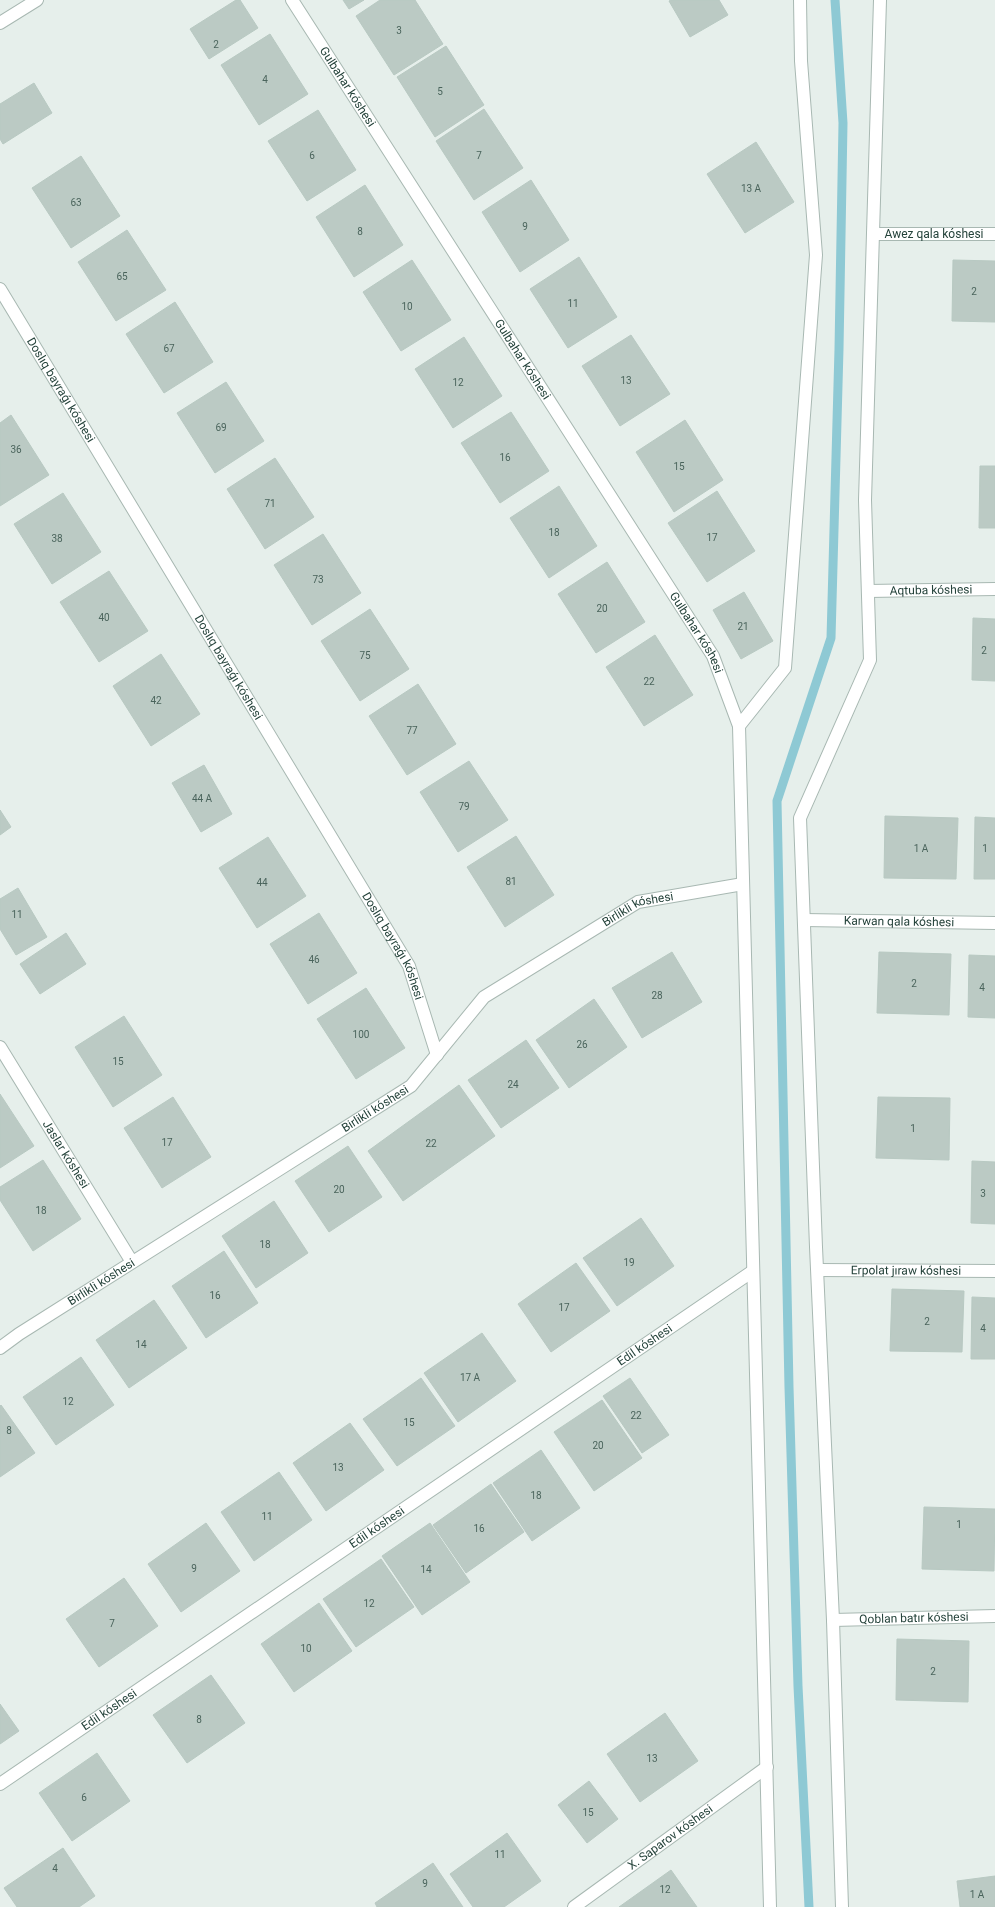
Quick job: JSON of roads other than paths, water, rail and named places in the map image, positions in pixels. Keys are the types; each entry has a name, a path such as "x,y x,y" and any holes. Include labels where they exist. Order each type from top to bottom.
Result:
{"street":[{"path":"0,23 37,0"},
{"name":"Gulbahar kóshesi","path":"292,0 713,656 739,726 770,1907"},
{"path":"739,726 785,668 816,255 801,61 800,0"},
{"path":"842,1907 833,1620 800,818 870,660 865,500 880,0"},
{"name":"Awez qala kóshesi","path":"873,234 995,234"},
{"name":"Doslıq bayraǵı kóshesi","path":"0,288 409,966 436,1055"},
{"name":"Aqtuba kóshesi","path":"868,591 995,589"},
{"name":"Birlikli kóshesi","path":"0,1348 132,1262 411,1086 484,997 638,902 743,884"},
{"name":"Karwan qala kóshesi","path":"804,920 995,923"},
{"name":"Jaslar kóshesi","path":"0,1047 132,1262"},
{"name":"Erpolat jıraw kóshesi","path":"818,1270 995,1271"},
{"name":"Edil kóshesi","path":"0,1784 753,1271"},
{"name":"Qoblan batır kóshesi","path":"833,1620 995,1616"},
{"name":"X. Saparov kóshesi","path":"574,1907 767,1767"}],"waterway":[{"path":"809,1907 798,1686 789,1387 777,801 831,638 839,349 843,123 835,0"}]}
